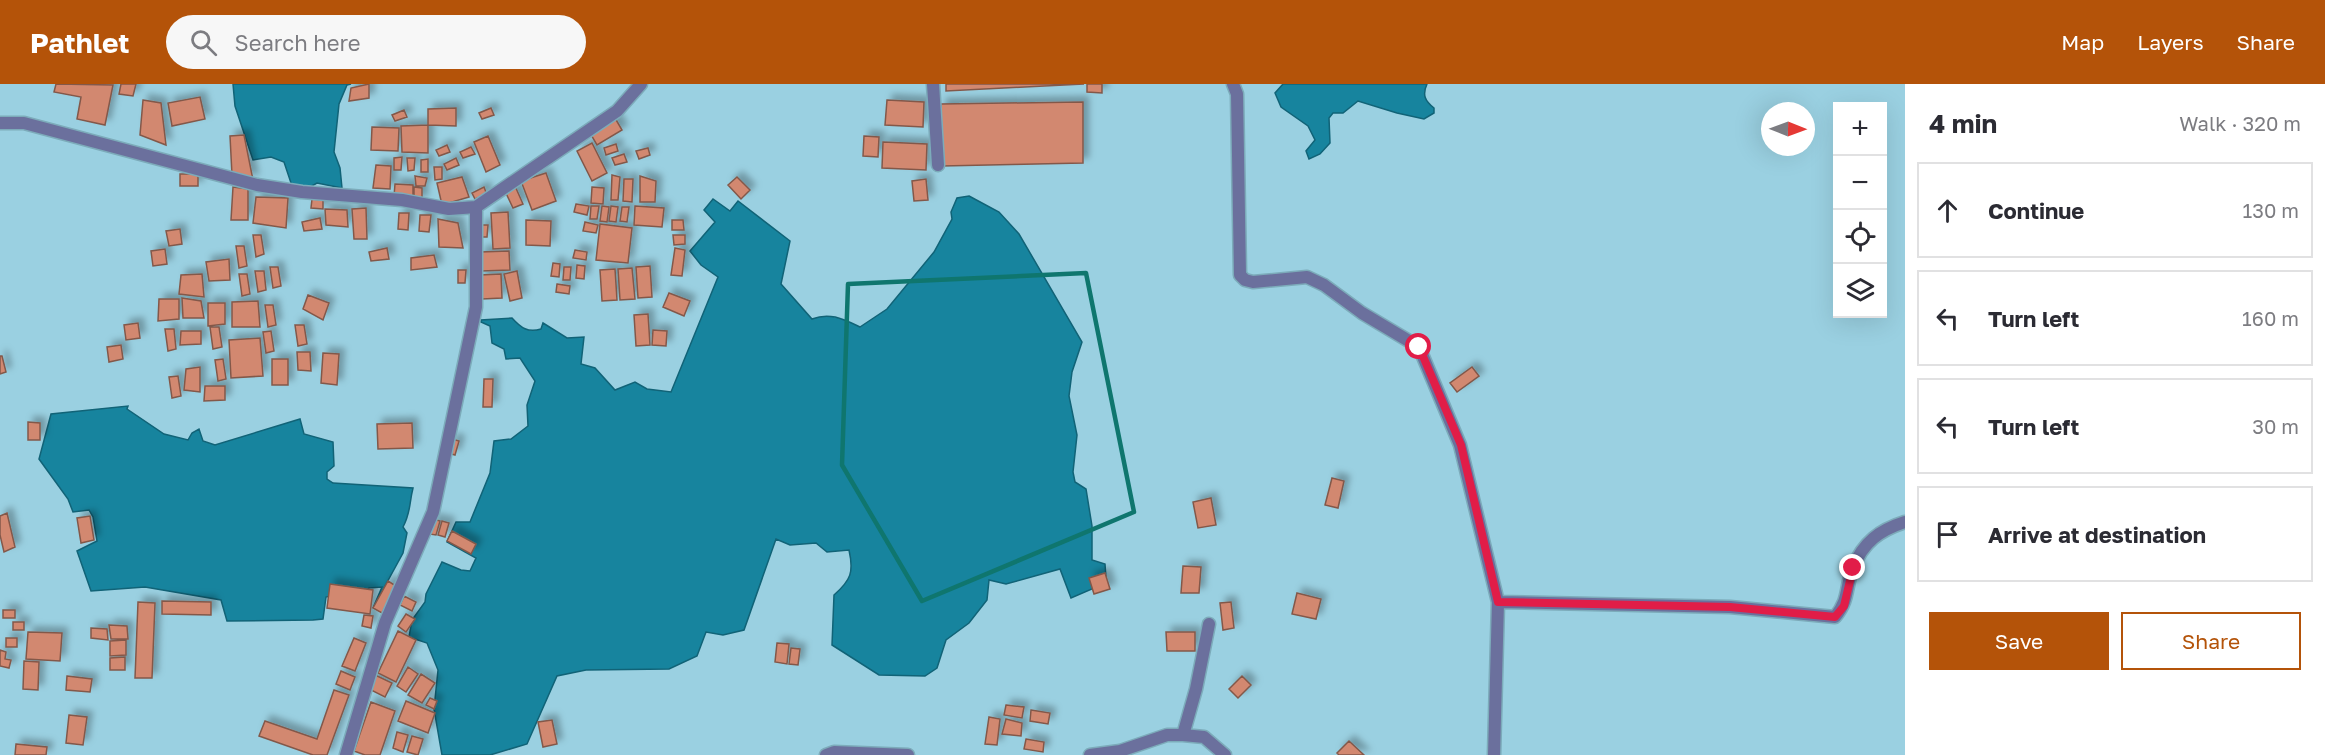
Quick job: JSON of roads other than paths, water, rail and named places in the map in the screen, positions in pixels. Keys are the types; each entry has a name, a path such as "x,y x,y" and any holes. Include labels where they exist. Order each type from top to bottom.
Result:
{"street":[{"path":"0,123 24,123 257,185 302,192 402,200 449,209 476,207 617,111 641,84"},
{"path":"933,84 939,165"},
{"path":"1233,84 1237,94 1240,275 1245,280 1253,282 1307,278 1324,285 1362,313 1419,347 1461,445 1498,602 1494,755"},
{"path":"346,755 385,623 433,512 476,307 476,207"},
{"path":"1498,602 1730,607 1835,617 1844,606 1853,568 1872,537 1905,522"},
{"path":"1183,735 1196,689 1209,624"},
{"path":"1090,755 1120,751 1167,735 1204,737 1225,755"},
{"path":"826,755 834,752 908,755"}],"water":[{"path":"233,84 351,84 347,85 339,104 334,152 340,168 342,188 317,183 310,187 293,189 284,162 271,157 253,160 235,106"},
{"path":"1283,84 1427,84 1425,98 1434,108 1434,113 1424,119 1358,101 1343,113 1333,113 1329,118 1330,143 1320,154 1309,159 1306,151 1315,140 1308,126 1281,107 1275,93"},
{"path":"969,196 999,212 1019,234 1082,342 1072,372 1069,396 1077,435 1073,472 1075,482 1086,489 1092,526 1092,560 1105,564 1106,578 1099,586 1071,598 1060,569 1006,584 989,580 987,600 969,623 946,640 937,668 925,676 879,675 832,645 834,595 850,575 849,550 827,552 816,543 790,545 776,539 744,630 723,635 706,632 697,656 669,669 586,670 557,676 527,744 490,755 442,755 434,709 438,670 427,643 409,637 412,620 425,602 426,594 442,562 461,570 470,571 476,558 447,542 456,522 470,522 490,473 494,441 511,439 528,426 527,405 535,381 520,358 506,359 504,349 492,343 490,326 481,320 512,318 528,330 541,329 543,323 567,338 584,337 581,364 595,368 615,390 635,382 647,389 671,392 718,277 701,265 690,251 715,222 704,210 713,199 730,211 738,201 790,241 781,284 812,319 831,316 860,327 887,309 934,252 952,219 951,212 957,198"},
{"path":"128,406 127,409 164,434 188,440 192,433 199,429 203,441 215,445 300,419 304,434 333,442 334,466 327,472 327,479 333,483 413,488 409,512 403,527 407,533 403,553 373,608 382,587 369,588 362,599 335,595 326,597 323,619 313,620 227,621 221,600 145,587 91,591 77,551 97,541 93,517 89,510 73,512 68,499 39,459 51,414"}]}
